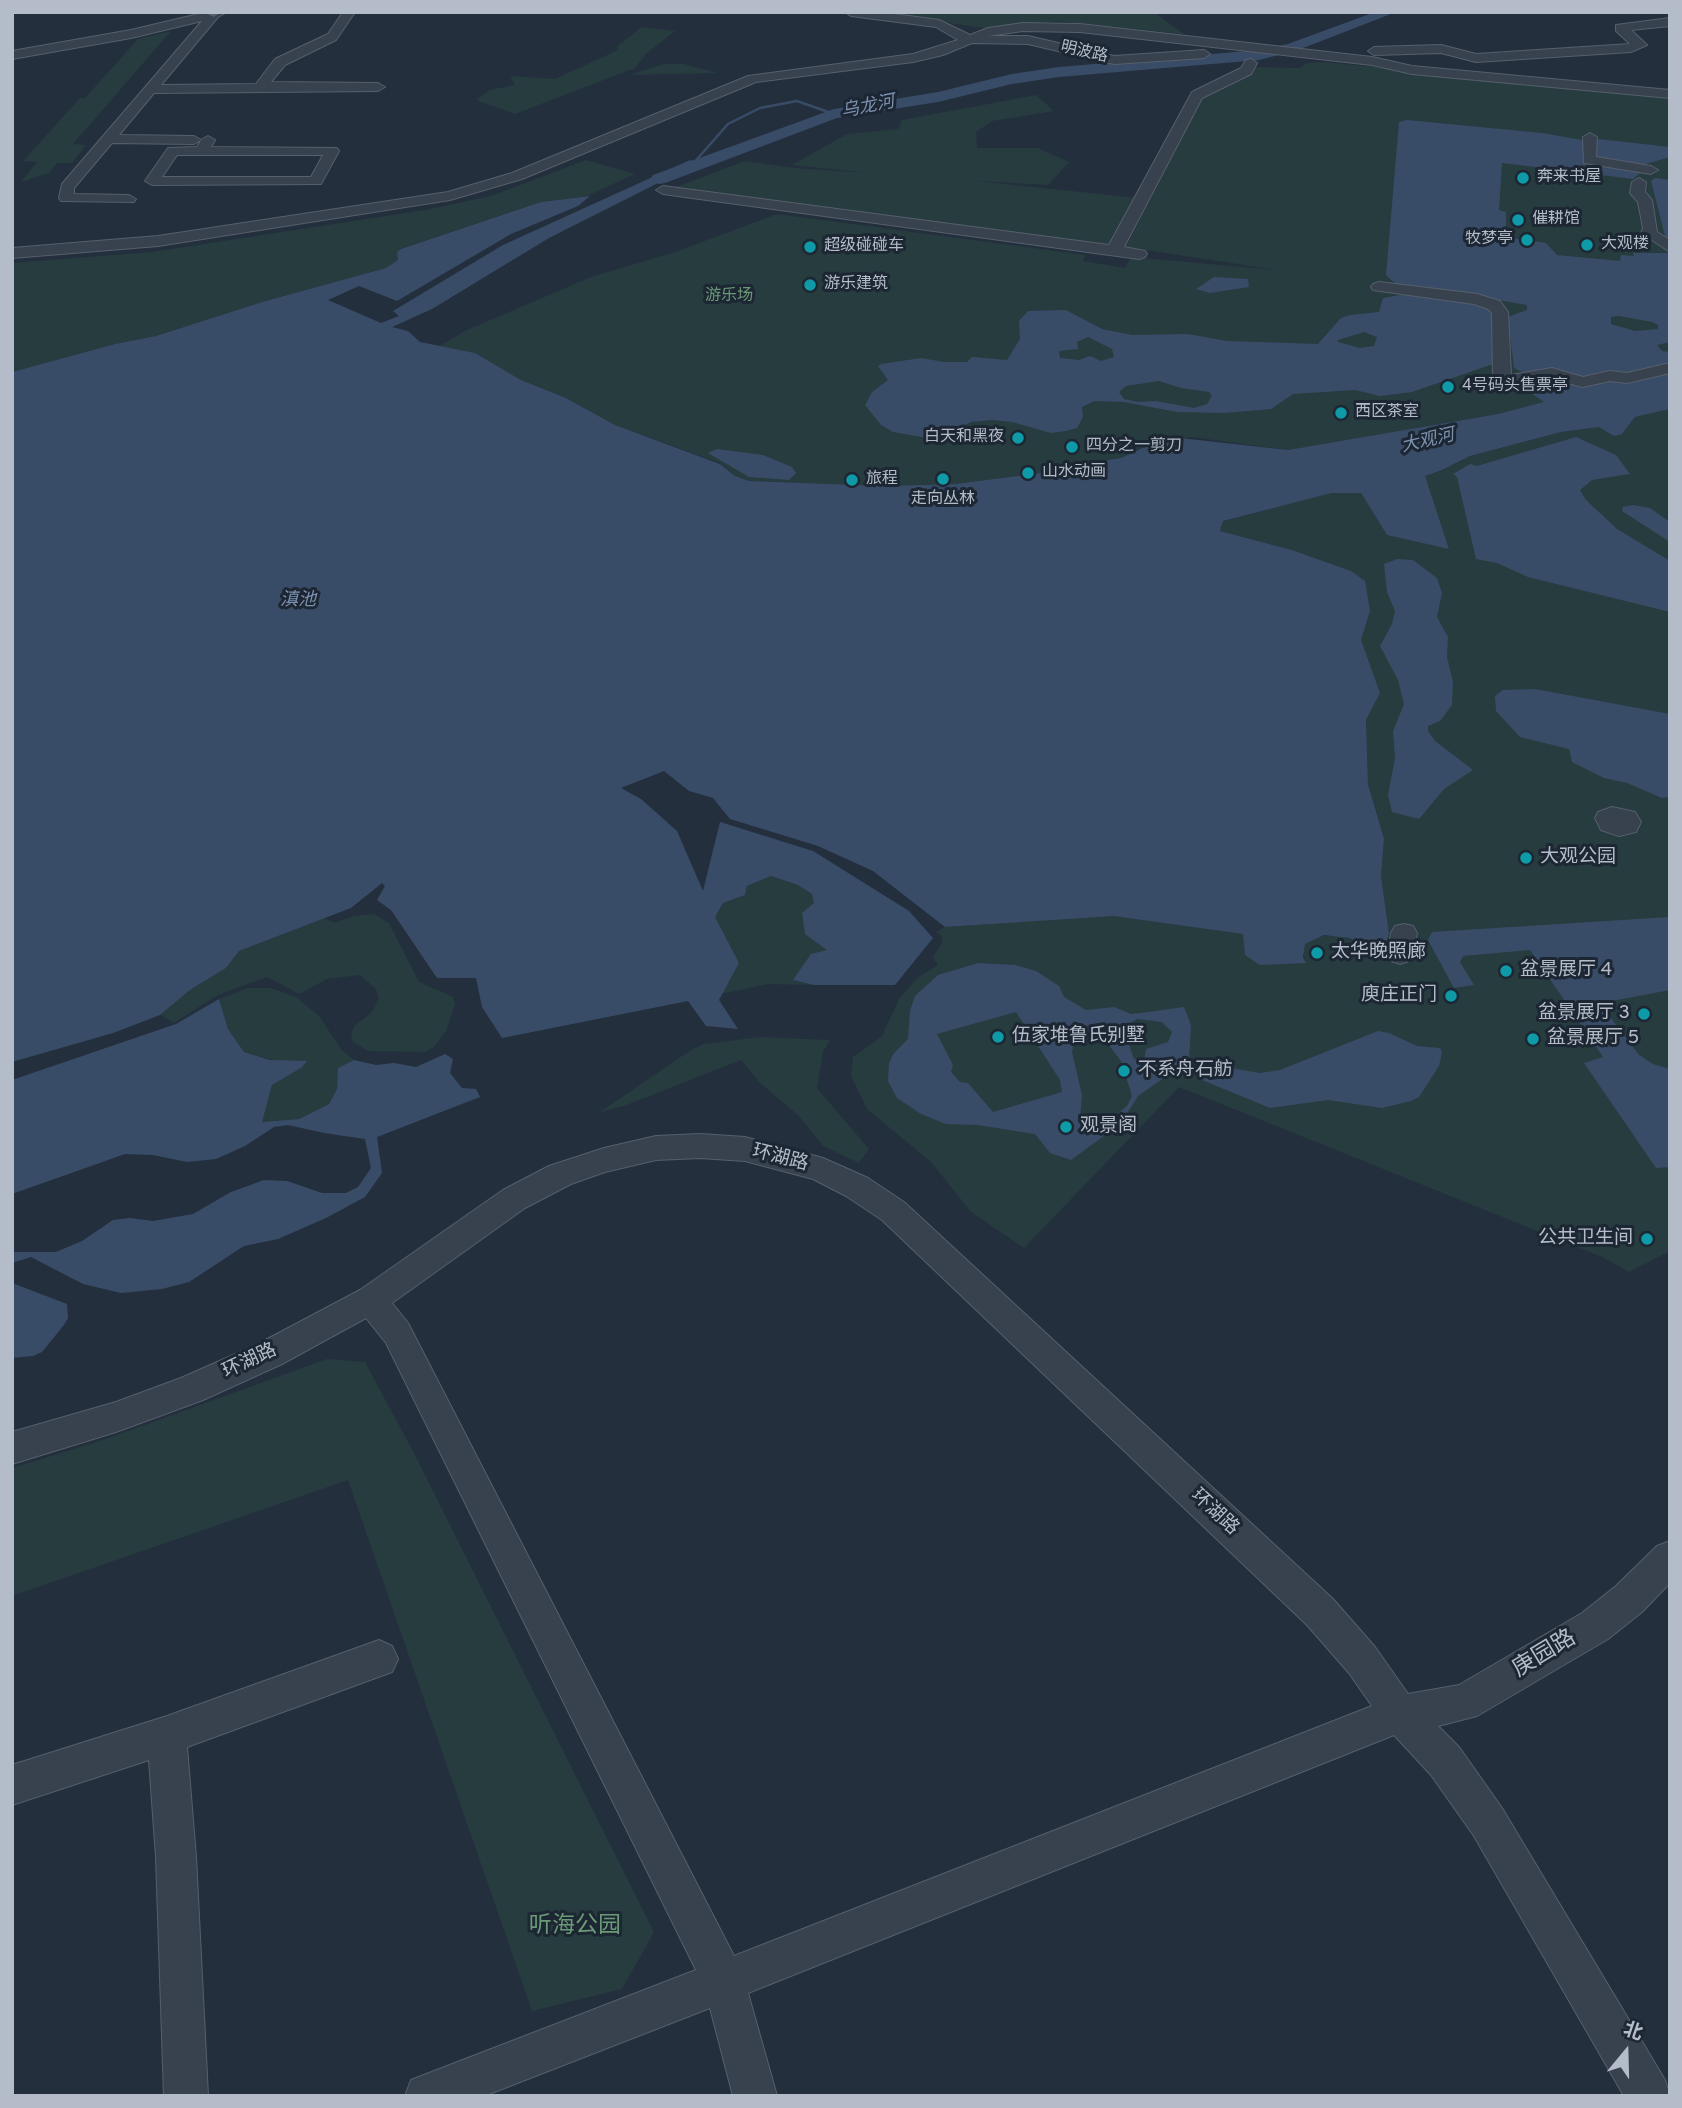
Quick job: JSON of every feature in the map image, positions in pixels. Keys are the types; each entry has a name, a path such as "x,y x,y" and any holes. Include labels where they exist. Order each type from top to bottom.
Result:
{"street":[{"path":"263,86 280,62 326,41 349,12"},
{"name":"明波路","path":"850,12 939,24 955,35 968,39 1028,40 1114,60 1319,56"},
{"path":"12,55 131,34 215,13"},
{"path":"129,199 66,198 68,184 215,13"},
{"path":"1319,56 1441,49 1476,58 1630,48 1641,45 1620,28 1670,22"},
{"path":"12,253 158,241 388,207 450,195 517,176 752,79 913,58 1007,29 1062,26 1386,63 1412,70 1670,94"},
{"path":"1114,251 1197,95 1246,71 1244,59"},
{"path":"149,89 378,87"},
{"path":"1590,137 1589,160 1649,177 1656,192 1658,223"},
{"path":"106,139 332,151 316,181 152,181 173,151 204,145"},
{"path":"1649,177 1645,200 1670,247"},
{"path":"663,190 1139,254"},
{"path":"1379,286 1436,293 1489,304 1502,382 1528,384 1552,373 1582,382 1610,376 1628,378 1670,368"},
{"name":"环湖路","path":"12,1448 116,1417 191,1389 270,1354 371,1300 514,1199 560,1175 604,1160 656,1148 700,1146 745,1149 823,1170 893,1211 1320,1612 1362,1660 1400,1714 1445,1761 1488,1822 1649,2096"},
{"path":"371,1300 397,1333 724,1981 755,2096"},
{"name":"庚园路","path":"427,2096 1400,1714 1464,1703 1595,1626 1629,1599 1670,1558"},
{"path":"12,1785 167,1735 379,1659"},
{"path":"167,1735 176,1857 186,2096"}],"green space":[{"path":"873,12 1154,12 1184,34 1059,21 984,28"},
{"path":"642,27 675,31 646,54 635,68 515,114 476,100 489,90 515,85 510,76 555,79 618,50 617,46"},
{"path":"171,31 73,144 86,145 72,163 57,163 49,173 21,182 37,162 23,161 138,39"},
{"name":"游乐场","path":"1324,62 1670,96 1670,374 1498,414 1288,450 1191,437 1149,445 1121,458 1080,464 1064,470 955,484 884,486 749,481 735,476 720,463 615,425 566,398 521,380 475,353 439,346 467,330 591,277 675,252 777,214 1086,255 1083,261 1125,268 1131,257 1277,270 1126,247 1202,98 1250,74 1256,67 1299,68 1307,63"},
{"path":"664,64 684,64 717,73 628,75"},
{"path":"1036,95 1054,111 992,121 976,132 977,148 1038,148 1069,162 1048,185 976,181 1138,198 1111,247 671,189 745,161 794,168 869,173 792,165 847,134 898,129 902,120"},
{"path":"586,160 635,174 587,196 541,202 401,249 397,253 399,260 386,268 262,302 156,336 115,344 12,372 12,263 152,252 425,210 491,196"},
{"name":"大观公园","path":"1670,409 1670,1251 1629,1272 1602,1257 1179,1087 1024,1248 971,1212 931,1162 867,1109 851,1076 853,1057 882,1036 899,999 917,978 938,965 933,957 942,943 942,936 936,932 945,927 1114,915 1243,934 1305,963 1305,944 1317,936 1341,936 1357,942 1389,933 1381,876 1384,839 1368,784 1366,720 1380,693 1360,640 1370,611 1351,571 1292,550 1220,531 1223,521 1332,493 1361,493 1387,535 1449,548 1424,476 1470,456 1561,432 1599,427 1622,434 1635,417"},
{"path":"771,876 812,893 827,950 794,980 814,985 768,984 721,994 739,963 714,917 723,903 745,895 747,886"},
{"path":"374,914 389,923 419,982 453,997 455,1004 446,1031 434,1047 425,1052 368,1051 353,1042 351,1034 354,1026 371,1013 379,998 376,989 360,975 327,979 299,994 267,977 218,995 174,1023 160,1015 190,990 226,968 239,951 324,918 335,923 353,916"},
{"path":"248,988 271,988 296,997 319,1016 341,1049 354,1060 339,1068 337,1089 329,1104 299,1119 261,1122 272,1085 301,1068 244,1052 228,1029 219,999"},
{"path":"760,1037 830,1040 823,1052 817,1088 869,1149 859,1163 823,1146 799,1116 759,1082 741,1060 624,1106 600,1112 691,1050 704,1044"},
{"name":"听海公园","path":"327,1359 365,1362 415,1455 654,1932 622,1989 532,2011 348,1480 12,1596 12,1468 103,1440"}],"water":[{"name":"滇池","path":"1407,120 1542,133 1588,141 1583,164 1641,172 1633,179 1502,163 1499,210 1506,212 1506,237 1546,243 1557,255 1620,261 1621,255 1634,256 1633,253 1670,253 1670,342 1657,345 1662,351 1670,352 1670,409 1635,417 1622,434 1614,436 1599,427 1561,432 1470,456 1425,476 1449,549 1387,535 1361,493 1332,493 1223,521 1220,531 1292,550 1351,571 1365,581 1370,611 1361,640 1380,693 1366,720 1368,784 1384,839 1381,876 1389,933 1384,950 1365,955 1357,942 1349,938 1324,935 1305,944 1303,957 1306,963 1260,965 1245,955 1243,934 1114,916 945,927 873,871 818,846 730,819 713,798 689,791 664,771 621,788 641,799 677,831 703,891 720,822 813,851 909,911 933,938 895,985 814,985 793,980 811,954 827,950 805,934 802,913 814,903 812,894 798,885 771,876 747,886 745,895 723,903 715,917 739,963 719,1000 738,1029 706,1026 688,1001 502,1038 482,1007 476,978 437,978 391,910 377,900 385,886 382,883 351,908 239,951 226,968 190,990 160,1015 113,1033 12,1062 12,372 115,344 156,336 262,302 386,268 398,260 397,252 401,249 541,202 590,196 578,206 511,234 397,301 359,286 328,300 381,323 399,316 393,311 503,245 690,160 703,164 672,176 549,238 432,309 392,327 408,331 420,342 475,353 521,380 566,398 615,425 720,464 735,476 749,481 884,486 955,484 1064,470 1080,464 1121,458 1149,445 1180,438 1288,450 1498,414 1544,402 1522,387 1541,381 1514,368 1508,319 1527,310 1527,305 1474,296 1473,302 1493,312 1493,364 1412,392 1380,396 1355,390 1293,394 1271,409 1223,413 1177,412 1124,402 1094,401 1082,407 1083,417 1077,428 1066,431 1051,433 1012,422 992,420 971,422 940,437 928,438 893,432 881,425 865,405 872,392 888,380 878,366 881,364 921,358 944,362 967,362 972,357 1007,360 1020,339 1019,321 1028,311 1066,310 1102,329 1132,335 1188,334 1227,341 1318,344 1341,318 1379,312 1383,298 1406,294 1386,275 1399,122","holes":["1611,317 1652,322 1658,325 1658,329 1635,331 1611,324","1364,332 1377,337 1374,346 1360,348 1338,340","1088,337 1112,349 1114,357 1101,361 1090,356 1079,360 1060,358 1059,351 1078,349 1077,342","1159,381 1181,388 1209,392 1212,396 1207,404 1194,408 1156,401 1138,402 1124,399 1119,392 1126,386"]},
{"path":"1599,139 1670,147 1670,157 1639,166 1597,161 1595,141"},
{"path":"1655,178 1670,180 1670,242 1665,236 1651,181"},
{"path":"1214,277 1248,279 1249,287 1210,293 1196,289"},
{"path":"1576,437 1616,455 1630,474 1592,480 1580,490 1586,500 1617,529 1670,561 1670,612 1528,577 1497,563 1476,559 1457,477 1453,474 1470,464 1477,466"},
{"path":"717,449 763,455 792,467 796,473 789,480 749,477 708,453"},
{"path":"1633,505 1650,508 1670,522 1670,542 1622,511 1623,507"},
{"path":"1397,559 1413,560 1437,578 1442,593 1437,617 1448,637 1447,657 1453,682 1452,705 1440,721 1428,726 1428,731 1435,741 1473,770 1444,789 1419,819 1392,812 1388,795 1395,758 1393,731 1404,704 1398,680 1380,646 1392,624 1395,611 1387,592 1384,564"},
{"path":"1535,689 1670,714 1670,797 1662,798 1627,783 1604,778 1572,762 1569,749 1520,737 1496,711 1495,696 1503,690"},
{"path":"1670,917 1670,990 1617,1000 1605,1005 1605,1010 1639,1055 1653,1064 1670,1069 1670,1167 1656,1168 1584,1063 1603,1057 1530,950 1463,956 1460,962 1474,985 1454,988 1428,940 1432,932"},
{"path":"978,963 1015,965 1036,971 1059,986 1064,997 1086,1010 1114,1007 1131,1014 1184,1007 1191,1025 1189,1060 1183,1070 1165,1077 1138,1096 1124,1118 1112,1130 1071,1160 1050,1153 1035,1134 978,1125 946,1124 921,1114 897,1098 888,1081 889,1063 894,1053 908,1039 910,1011 915,996 938,975","holes":["1016,1012 1060,1080 1062,1092 993,1112 968,1083 960,1082 951,1072 953,1065 937,1034","1137,1019 1162,1022 1172,1032 1168,1042 1146,1049 1144,1061 1134,1059 1129,1045 1127,1025","1080,1038 1094,1038 1108,1044 1121,1061 1132,1096 1127,1106 1094,1128 1084,1126 1080,1119 1082,1095 1073,1046"]},
{"path":"219,999 228,1029 244,1052 270,1060 307,1061 301,1068 272,1085 262,1122 299,1119 329,1104 337,1089 338,1068 354,1060 376,1065 394,1063 416,1067 445,1054 453,1059 450,1073 462,1088 476,1089 480,1097 377,1137 382,1173 365,1197 278,1239 244,1246 189,1282 162,1289 121,1293 83,1284 31,1257 12,1263 13,1252 56,1252 82,1241 113,1220 130,1218 153,1221 193,1214 231,1192 264,1180 287,1181 322,1193 346,1193 358,1187 371,1168 365,1139 288,1125 274,1127 245,1146 216,1159 187,1162 153,1155 125,1154 12,1194 12,1080 176,1024"},
{"path":"1378,1031 1417,1046 1440,1048 1442,1052 1439,1066 1419,1097 1382,1108 1328,1100 1270,1108 1202,1080 1208,1064 1260,1073 1280,1070"},
{"path":"12,1283 67,1304 68,1318 64,1325 42,1352 33,1356 12,1358"}],"waterway":[{"name":"乌龙河","path":"659,179 834,114 938,97 1012,79 1059,72 1259,55 1293,47 1389,12"},
{"path":"691,166 728,124 760,108 797,101 834,114"}],"place":[{"name":"奔来书屋","path":"1523,178"},
{"name":"催耕馆","path":"1518,220"},
{"name":"牧梦亭","path":"1527,240"},
{"name":"大观楼","path":"1587,245"},
{"name":"超级碰碰车","path":"810,247"},
{"name":"游乐建筑","path":"810,285"},
{"name":"4号码头售票亭","path":"1448,387"},
{"name":"西区茶室","path":"1341,413"},
{"name":"白天和黑夜","path":"1018,438"},
{"name":"四分之一剪刀","path":"1072,447"},
{"name":"山水动画","path":"1028,473"},
{"name":"走向丛林","path":"943,479"},
{"name":"旅程","path":"852,480"},
{"name":"大观公园","path":"1526,858"},
{"name":"太华晚照廊","path":"1317,953"},
{"name":"盆景展厅 4","path":"1506,971"},
{"name":"庾庄正门","path":"1451,996"},
{"name":"盆景展厅 3","path":"1644,1014"},
{"name":"伍家堆鲁氏别墅","path":"998,1037"},
{"name":"盆景展厅 5","path":"1533,1039"},
{"name":"不系舟石舫","path":"1124,1071"},
{"name":"观景阁","path":"1066,1127"},
{"name":"公共卫生间","path":"1647,1239"}],"water label":[{"name":"大观河","path":"1428,442"}]}
